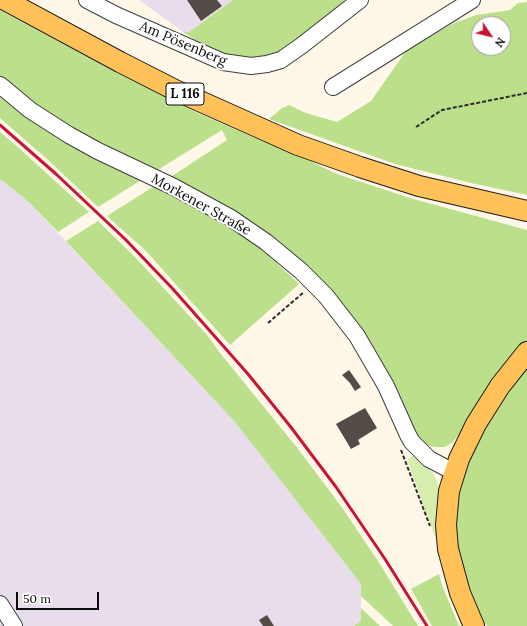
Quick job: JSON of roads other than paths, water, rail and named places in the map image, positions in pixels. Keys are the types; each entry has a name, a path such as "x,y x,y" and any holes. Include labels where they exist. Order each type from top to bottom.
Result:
{"main road":[{"name":"L 116","path":"5,0 149,77 273,134 389,177 441,192 527,211"},
{"name":"L 116","path":"502,206 527,220"},
{"path":"474,626 460,593 448,549 446,525 449,491 454,472 470,436 482,414 500,386 527,352"}],"street":[{"name":"Am Pösenberg","path":"88,0 116,15 223,62 251,66 281,60 360,0"},
{"path":"333,86 472,0"},
{"name":"Morkener Straße","path":"0,85 30,110 69,135 98,151 174,187 231,218 278,252 314,283 343,316 364,347 386,386 412,442 429,459 454,472"},
{"path":"0,604 14,626"}],"railway":[{"path":"0,125 56,174 126,240 172,288 248,374 336,487 385,559 427,626"}]}
